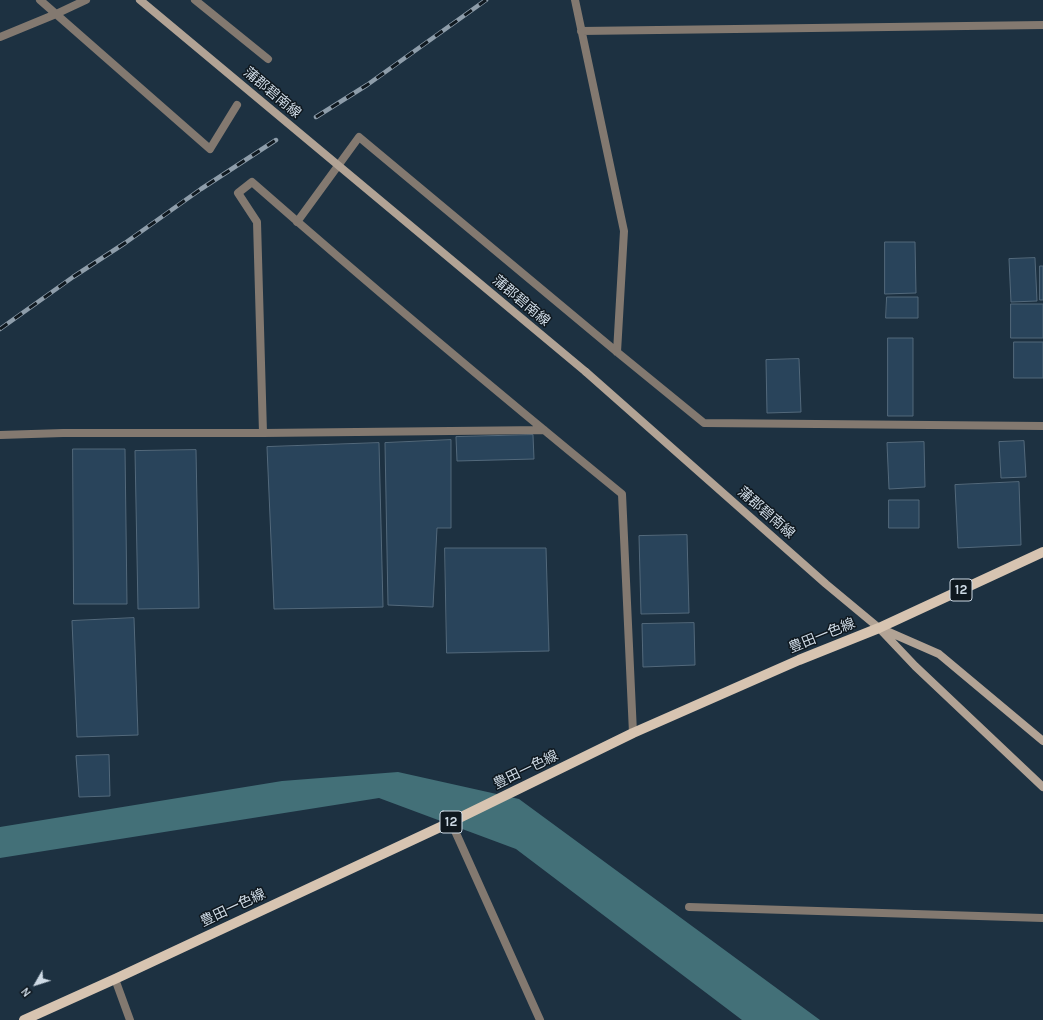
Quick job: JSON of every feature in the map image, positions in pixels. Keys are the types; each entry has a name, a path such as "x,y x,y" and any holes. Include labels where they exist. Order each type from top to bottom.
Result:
{"main road":[{"name":"蒲郡碧南線","path":"140,0 586,372 826,584 879,628 914,666 1043,787"},
{"name":"豊田一色線","path":"24,1020 451,822 633,733 799,660 879,628 1043,552"},
{"name":"蒲郡碧南線","path":"879,628 939,654 1043,741"}],"street":[{"path":"40,0 210,149 237,105"},
{"path":"0,37 86,0"},
{"path":"195,0 268,59"},
{"path":"575,0 624,230 617,352"},
{"path":"581,32 1043,25"},
{"path":"297,222 359,137 704,423 1043,426"},
{"path":"263,433 257,222 238,192 252,182 297,222 622,494 633,733"},
{"path":"0,435 63,433 263,433 544,430"},
{"path":"451,822 540,1020"},
{"path":"689,907 1043,918"},
{"path":"114,979 130,1020"}],"shaded area":[{"path":"398,772 519,799 820,1020 742,1020 516,849 379,798 0,858 0,827 282,781"}],"building":[{"path":"885,242 915,242 916,293 885,294"},
{"path":"1035,258 1037,301 1011,302 1009,259"},
{"path":"1040,266 1043,266 1043,300 1040,300"},
{"path":"887,297 918,297 918,318 886,318"},
{"path":"1011,304 1043,304 1043,338 1011,338"},
{"path":"888,338 913,338 913,416 888,416"},
{"path":"1014,342 1043,342 1043,378 1014,378"},
{"path":"799,359 801,412 767,413 766,360"},
{"path":"533,435 534,459 457,461 456,437"},
{"path":"451,440 451,528 437,528 433,607 388,605 385,443"},
{"path":"1024,441 1026,477 1001,478 999,442"},
{"path":"924,442 925,487 889,489 887,443"},
{"path":"379,443 383,607 274,609 267,447"},
{"path":"73,449 125,449 127,604 74,604"},
{"path":"196,450 199,608 138,609 135,451"},
{"path":"1019,482 1021,545 958,548 955,485"},
{"path":"889,500 919,500 919,528 889,528"},
{"path":"687,535 689,613 641,614 639,536"},
{"path":"445,548 546,548 549,651 447,653"},
{"path":"134,618 138,735 77,737 72,621"},
{"path":"694,623 695,665 643,667 642,624"},
{"path":"109,755 110,796 79,797 76,756"}],"railway":[{"path":"316,117 367,85 486,0"},
{"path":"0,329 201,189 276,140"}]}
